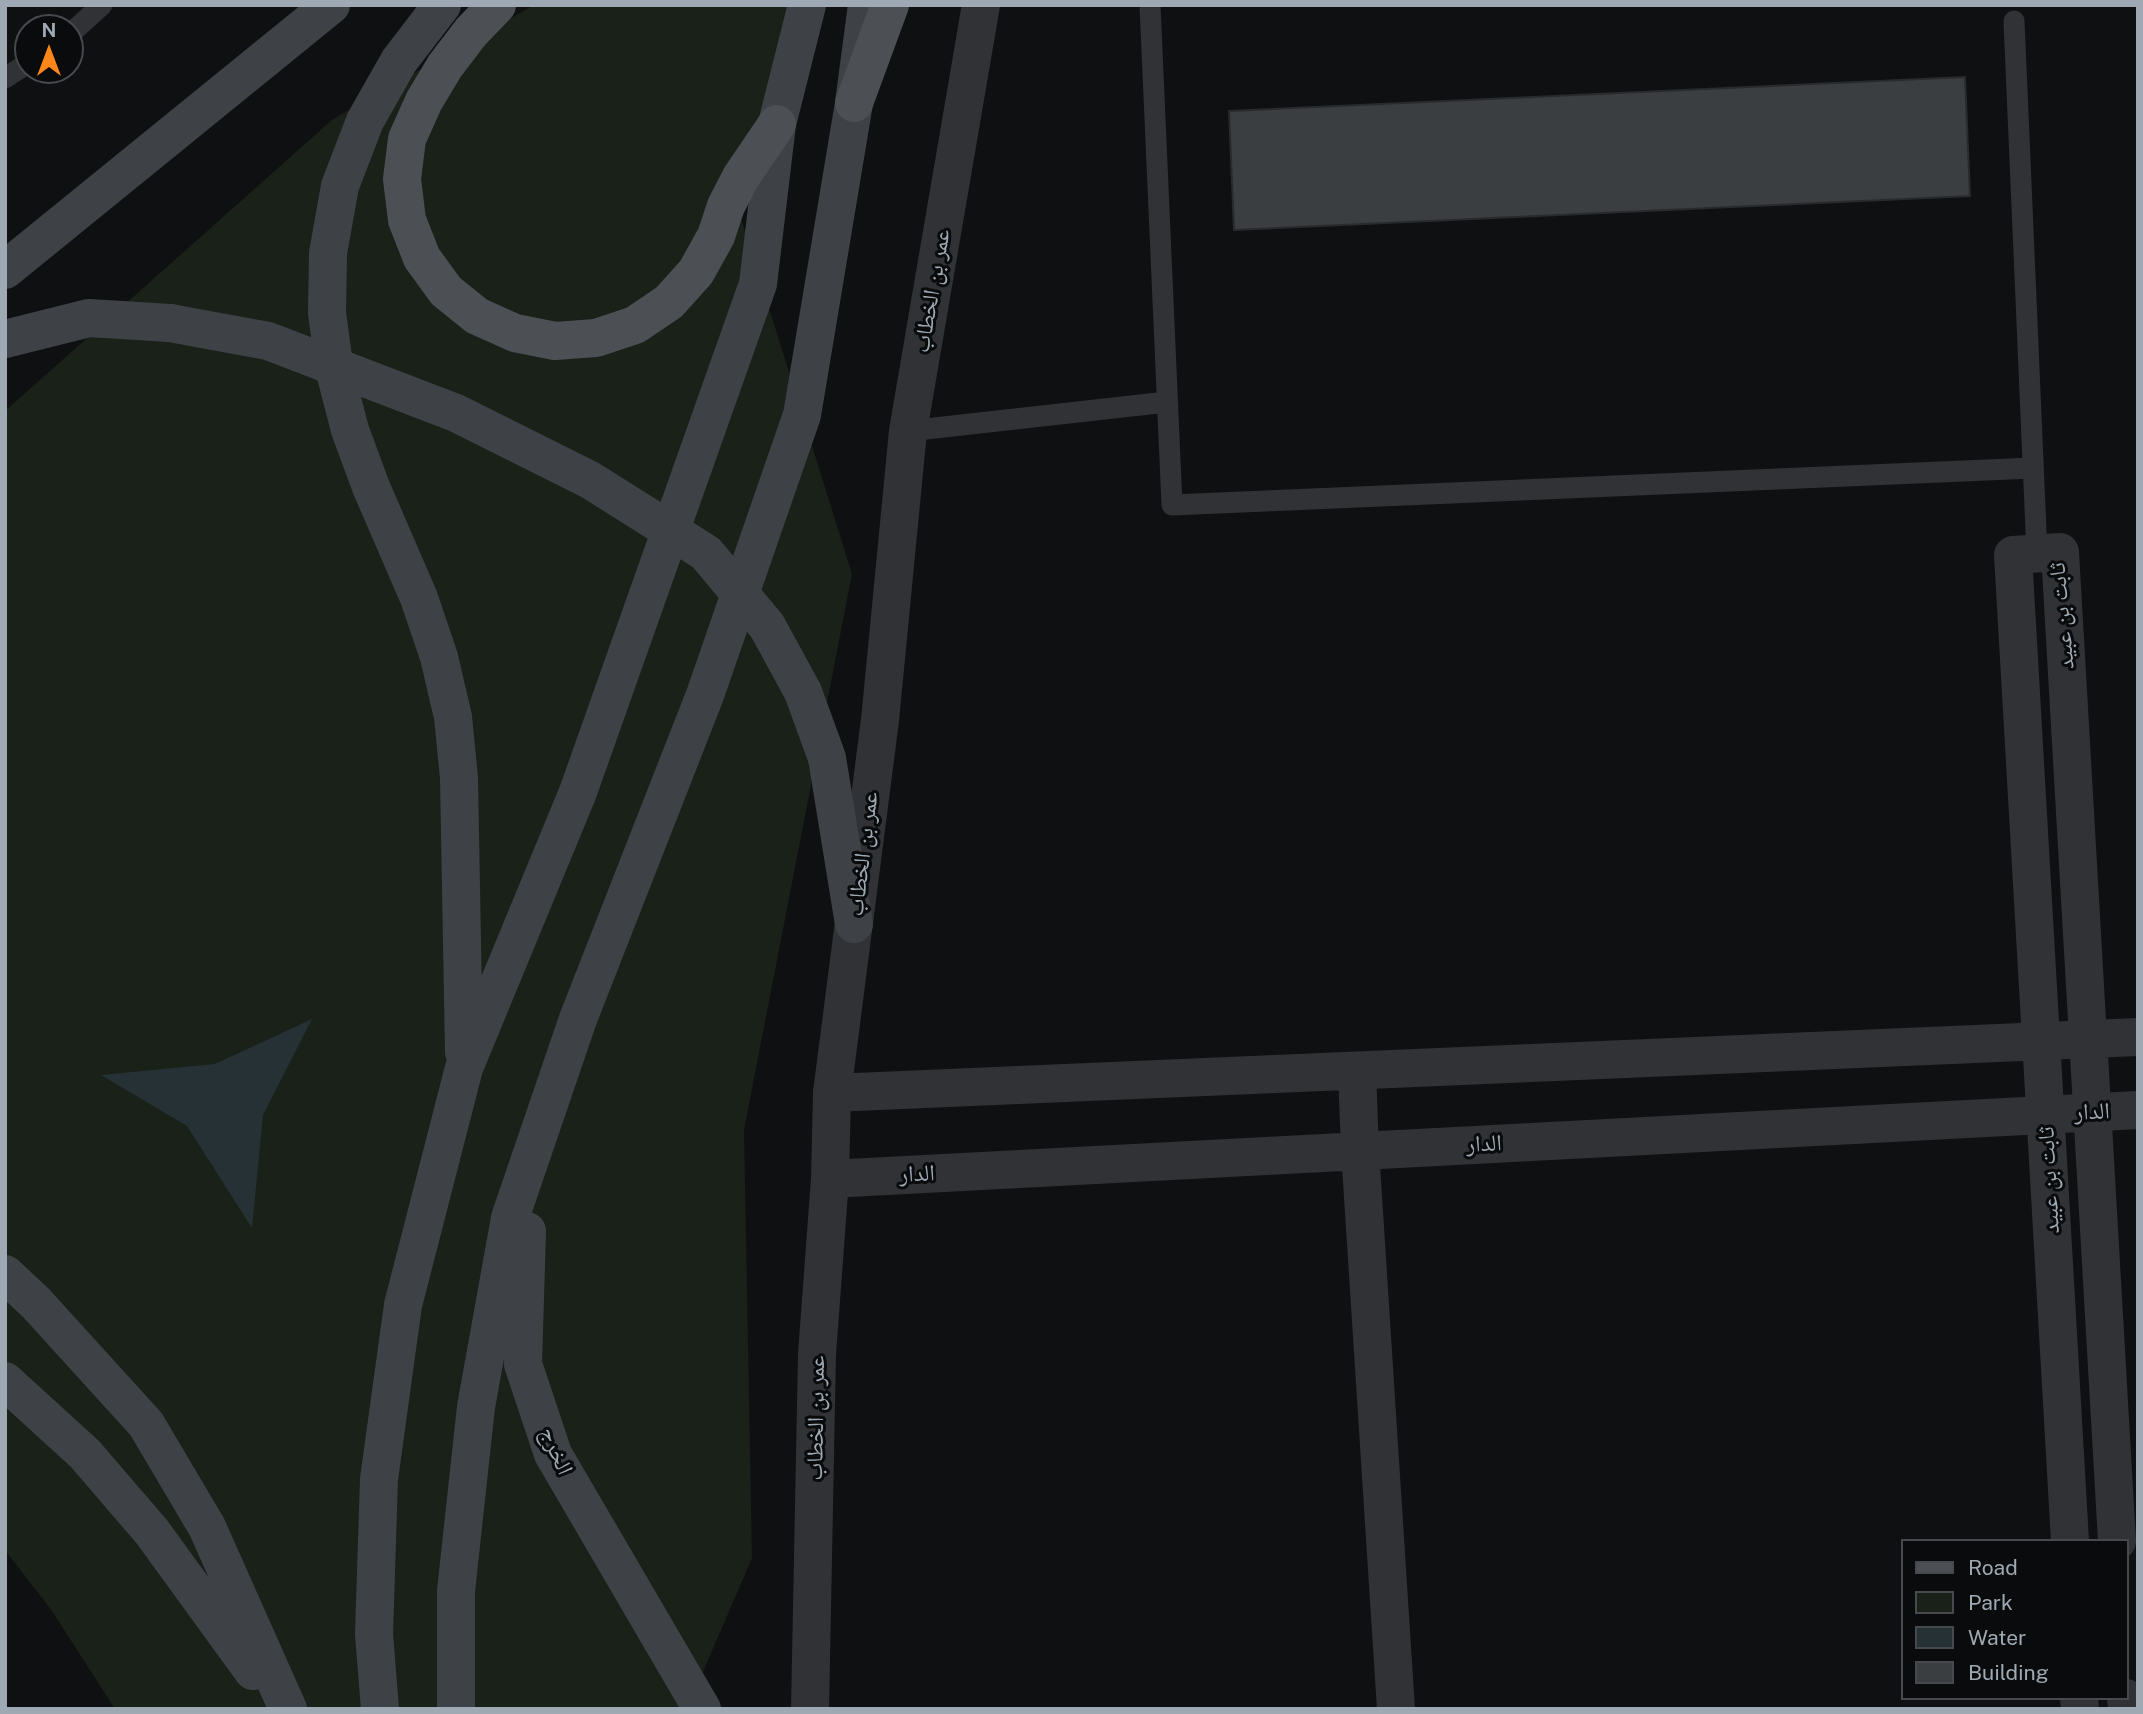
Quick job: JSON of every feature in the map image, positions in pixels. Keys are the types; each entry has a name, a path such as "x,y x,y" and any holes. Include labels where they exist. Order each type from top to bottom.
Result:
{"main road":[{"path":"5,270 331,5"},
{"path":"442,5 399,61 365,121 340,186 328,253 327,313 335,372 350,430 419,598 439,657 453,717 459,778 464,1068"},
{"path":"497,5 444,66 424,101 407,139 402,179 407,220 422,258 430,269 446,290 477,316 515,333 555,341 596,338 635,325 669,302 696,272 716,236 726,206 741,177 777,124"},
{"path":"380,1709 374,1634 381,1466 403,1305 464,1068 578,792 758,284 777,124 807,5"},
{"path":"457,1709 457,1591 476,1406 510,1218 578,1019 705,695 802,415 854,103 867,5"},
{"path":"854,103 890,5"},
{"path":"5,339 89,318 170,323 268,341 457,413 590,480 706,553 767,625 803,692 827,758 854,924"},
{"name":"الخرج","path":"530,1161 523,1364 554,1454 702,1709"},
{"path":"5,1274 36,1303 146,1424 207,1527 288,1709"},
{"path":"5,1381 85,1454 152,1532 280,1709"}],"street":[{"name":"عمر بن الخطاب","path":"810,1709 817,1354 830,1179 832,1093 880,720 908,431 981,5"},
{"name":"ثابت بن عبيد","path":"2070,1539 2013,555 2060,552 2117,1539"},
{"path":"832,1093 2138,1037"},
{"path":"1357,1071 1396,1709"},
{"name":"الدار","path":"830,1179 2138,1110"}],"lane":[{"path":"84,21 102,5"},
{"path":"1150,5 1172,505 2033,468"},
{"path":"2014,21 2037,554"},
{"path":"908,431 1167,402"}],"green space":[{"path":"534,5 788,5 740,215 852,574 744,1130 752,1558 687,1709 115,1709 52,1611 5,1550 5,411 333,119"}],"water":[{"path":"312,1019 263,1115 252,1228 187,1126 101,1075 215,1064"}],"building":[{"path":"1965,77 1970,196 1234,230 1229,111"}]}
